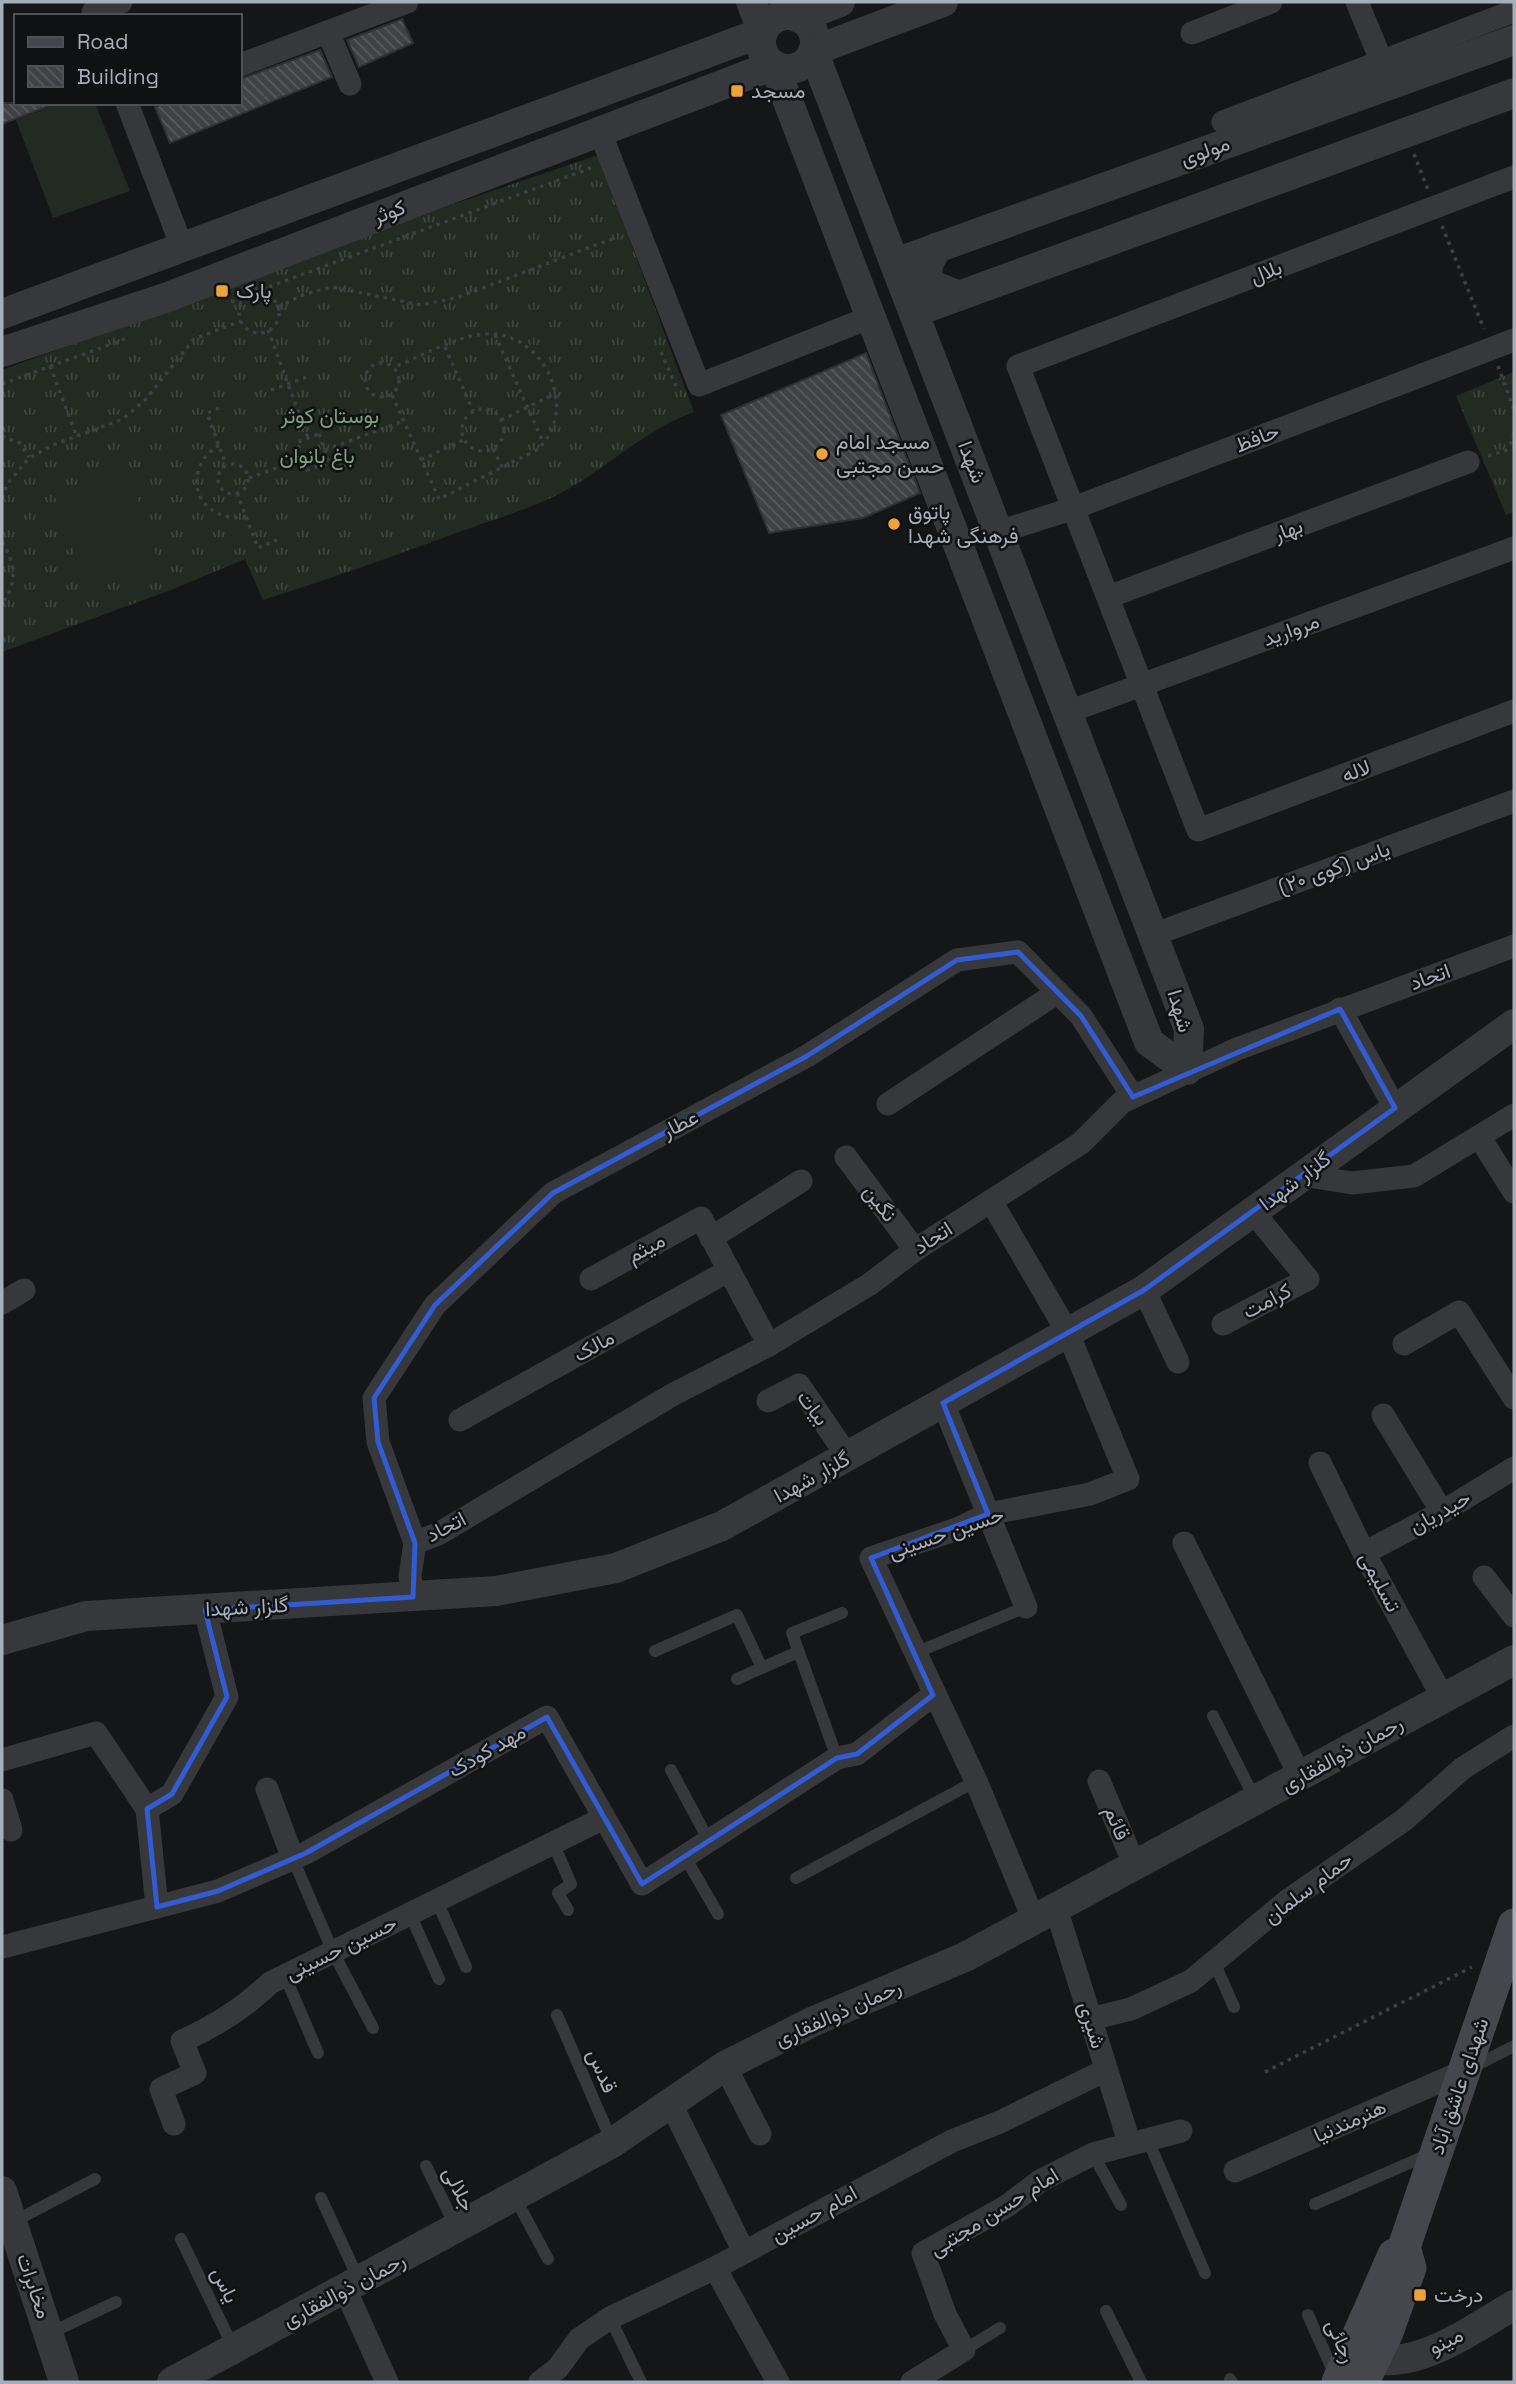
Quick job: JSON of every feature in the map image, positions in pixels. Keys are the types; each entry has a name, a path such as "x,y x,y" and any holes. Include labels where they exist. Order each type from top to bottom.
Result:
{"main road":[{"name":"شهدای عاشق آباد","path":"1338,2382 1362,2365 1392,2256 1404,2247 1510,1937"}],"street":[{"path":"92,10 121,2"},
{"path":"242,64 407,2"},
{"path":"751,2 763,32 764,54 774,65 782,68 797,67 813,51 943,2"},
{"path":"763,32 774,19 796,10 840,2"},
{"path":"1192,33 1271,2"},
{"path":"1357,2 1381,60"},
{"path":"796,10 811,28 813,51"},
{"path":"1223,122 1514,11"},
{"path":"328,32 350,84"},
{"name":"کوثر","path":"2,314 763,32"},
{"name":"مولوی","path":"895,262 1514,40"},
{"name":"شهدا","path":"813,51 1189,1028 1187,1070"},
{"name":"کوثر","path":"2,352 165,298 774,65"},
{"name":"شهدا","path":"774,65 1149,1042 1187,1070"},
{"path":"915,312 1514,93"},
{"path":"132,105 182,247"},
{"path":"600,132 699,385 871,317"},
{"name":"بلال","path":"1071,509 1018,366 1514,177"},
{"path":"938,247 928,261 926,273 930,284 959,296"},
{"name":"حافظ","path":"999,532 1071,509 1514,340"},
{"name":"بهار","path":"1108,597 1468,462"},
{"path":"1071,509 1142,685"},
{"name":"مروارید","path":"1068,712 1514,548"},
{"name":"لاله","path":"1142,685 1198,830 1514,711"},
{"name":"یاس (کوی ۲۰)","path":"1153,935 1514,801"},
{"name":"اتحاد","path":"413,1597 410,1576 415,1543 440,1533 672,1395 769,1345 870,1284 915,1250 1082,1143 1122,1102 1187,1070 1340,1009 1514,946"},
{"name":"عطار","path":"415,1543 378,1442 374,1398 435,1305 553,1193 807,1056 957,960 1018,952 1081,1016 1133,1097"},
{"path":"888,1104 1058,992"},
{"path":"1340,1009 1395,1108"},
{"name":"گلزار شهدا","path":"2,1640 86,1616 496,1591 616,1568 722,1526 1144,1290 1514,1024"},
{"path":"1302,1175 1352,1183 1414,1176 1514,1115"},
{"path":"1480,1138 1514,1192"},
{"name":"نگین","path":"846,1157 915,1250"},
{"path":"769,1345 706,1228 801,1181"},
{"path":"990,1201 1068,1333"},
{"name":"کرامت","path":"1223,1324 1308,1279 1253,1212"},
{"name":"میثم","path":"591,1279 706,1228"},
{"name":"مالک","path":"460,1420 728,1271"},
{"path":"2,1303 24,1290"},
{"path":"1144,1290 1178,1362"},
{"path":"1404,1344 1459,1312 1514,1398"},
{"name":"حسین حسینی","path":"1045,1914 933,1695 871,1559 957,1530 989,1514 1090,1494 1128,1479 1068,1333"},
{"name":"بیات","path":"768,1401 799,1385 848,1457"},
{"path":"943,1403 1026,1607"},
{"path":"1383,1415 1442,1512"},
{"name":"تسلیمی","path":"1320,1464 1364,1553 1443,1698"},
{"name":"حیدریان","path":"1364,1553 1442,1512 1514,1468"},
{"path":"1184,1543 1300,1776"},
{"path":"1483,1577 1514,1616"},
{"path":"147,1809 172,1794 227,1697 205,1610"},
{"name":"رحمان ذوالفقاری","path":"172,2382 612,2143 725,2066 814,2021 965,1957 1514,1660"},
{"name":"مهد کودک","path":"2,1947 218,1891 293,1859 547,1717 642,1884 837,1758 857,1754 933,1695"},
{"path":"2,1760 96,1733 147,1809 157,1907"},
{"name":"حمام سلمان","path":"1090,2019 1131,2009 1191,1981 1287,1901 1404,1820 1463,1768 1514,1736"},
{"name":"قائم","path":"1099,1781 1136,1866"},
{"path":"267,1789 293,1859"},
{"path":"2,1800 11,1830"},
{"name":"حسین حسینی","path":"174,2124 162,2089 195,2073 182,2041 215,2026 245,2007 270,1983 604,1818"},
{"name":"شیری","path":"1045,1914 1090,2019 1106,2070 1138,2140"},
{"path":"725,2066 760,2134"},
{"name":"امام حسین","path":"540,2382 558,2368 579,2339 610,2318 715,2267 941,2147 1106,2070"},
{"name":"هنرمندنیا","path":"1235,2171 1464,2071"},
{"path":"671,2104 744,2252"},
{"name":"امام حسن مجتبی","path":"964,2350 945,2314 923,2253 1007,2206 1040,2181 1093,2154 1138,2140 1181,2131"},
{"name":"مخابرات","path":"2,2191 64,2382"},
{"path":"715,2267 778,2382"},
{"path":"352,2285 387,2382"},
{"name":"مینو","path":"1362,2365 1406,2358 1433,2350 1514,2307"},
{"name":"مینو","path":"1402,2382 1514,2307"},
{"path":"912,2382 964,2350"}],"lane":[{"path":"915,1653 1026,1607"},
{"path":"837,1758 792,1633 842,1613"},
{"path":"655,1651 737,1615 761,1667"},
{"path":"737,1679 797,1652"},
{"path":"1213,1716 1256,1801"},
{"path":"671,1770 709,1841"},
{"path":"796,1878 976,1781"},
{"path":"553,1843 571,1884 558,1893 568,1910"},
{"path":"685,1857 718,1914"},
{"path":"293,1859 333,1952 373,2028"},
{"path":"437,1901 466,1967"},
{"path":"410,1914 439,1979"},
{"path":"1214,1962 1234,2007"},
{"path":"285,1976 318,2053"},
{"name":"قدس","path":"557,2015 612,2143"},
{"path":"1464,2071 1514,2046"},
{"path":"1138,2140 1205,2273"},
{"path":"1315,2204 1437,2151"},
{"path":"1093,2154 1121,2205"},
{"name":"جلالی","path":"426,2166 457,2229"},
{"path":"12,2222 94,2179"},
{"path":"514,2196 548,2259"},
{"path":"321,2198 352,2285"},
{"name":"یاس","path":"181,2239 234,2349"},
{"path":"50,2333 116,2302"},
{"path":"1106,2311 1141,2382"},
{"name":"رجائی","path":"1308,2315 1338,2382"},
{"path":"610,2318 641,2382"},
{"path":"964,2350 1000,2328"}],"path":[{"path":"1406,133 1514,410"},
{"path":"264,294 271,286 594,167 598,178"},
{"path":"613,225 622,250"},
{"path":"278,307 305,294 332,287 421,305 459,297 617,237"},
{"path":"264,294 275,301 278,307 277,321 268,330 256,332 241,321 242,303 251,295 264,294"},
{"path":"218,305 231,300 242,303"},
{"path":"2,498 8,483 29,458 123,419 145,400 194,338 241,321"},
{"path":"268,330 308,438"},
{"path":"484,334 495,335 519,341 546,366 555,394 555,421 539,448 439,499 391,395 375,396 365,382 372,366 384,363 394,367 484,334"},
{"path":"495,335 543,442"},
{"path":"2,384 128,338"},
{"path":"657,340 677,392 699,385"},
{"path":"445,347 472,411"},
{"path":"50,366 77,437"},
{"path":"391,395 400,382 394,367"},
{"path":"271,390 307,377"},
{"path":"502,420 555,394"},
{"path":"219,408 207,413 226,465"},
{"path":"487,409 502,420 503,438 493,449 473,450 463,440 461,427 472,411 487,409"},
{"path":"325,450 403,421"},
{"path":"1468,462 1513,449 1514,433"},
{"path":"319,434 325,450 329,463 307,470 297,442 319,434"},
{"path":"2,436 20,443 29,458"},
{"path":"421,460 463,440"},
{"path":"219,445 208,452 196,475 201,499 220,516 246,517"},
{"path":"493,449 502,467"},
{"path":"248,478 303,458"},
{"path":"226,465 241,466 248,478 245,488 237,493 223,491 218,482 219,472 226,465"},
{"path":"237,493 258,548 281,538"},
{"path":"2,542 13,567 13,583 2,603"},
{"path":"1265,2072 1510,1937"}],"highlighted area":[{"path":"1018,952 1081,1016 1133,1097 1340,1009 1395,1108 1144,1290 943,1403 988,1514 871,1558 933,1695 857,1754 837,1758 642,1884 547,1717 306,1853 218,1891 157,1907 147,1809 172,1794 227,1697 205,1610 413,1597 415,1543 378,1442 374,1398 435,1305 553,1193 807,1056 957,960"}],"green space":[{"path":"55,105 96,105 130,191 53,218 16,120"},
{"name":"بوستان کوثر","path":"598,155 694,412 655,431 586,478 549,499 362,567 263,600 245,559 176,588 2,652 2,370 442,208"},
{"path":"1514,372 1514,512 1506,515 1456,396"},
{"path":"127,469 160,566 87,590 54,494"}],"building":[{"path":"402,19 413,43 359,67 347,40"},
{"path":"320,50 332,77 170,143 155,107 242,105 242,78"},
{"path":"2,103 51,105 2,124"},
{"name":"مسجد امام حسن مجتبی","path":"866,353 920,493 863,518 769,533 721,415"}],"place":[{"name":"مسجد","path":"737,91"},
{"name":"پارک","path":"222,291"},
{"name":"مسجد امام حسن مجتبی","path":"822,454"},
{"name":"پاتوق فرهنگی شهدا","path":"894,524"},
{"name":"درخت","path":"1420,2295"}],"park label":[{"name":"باغ بانوان","path":"317,456"}]}
